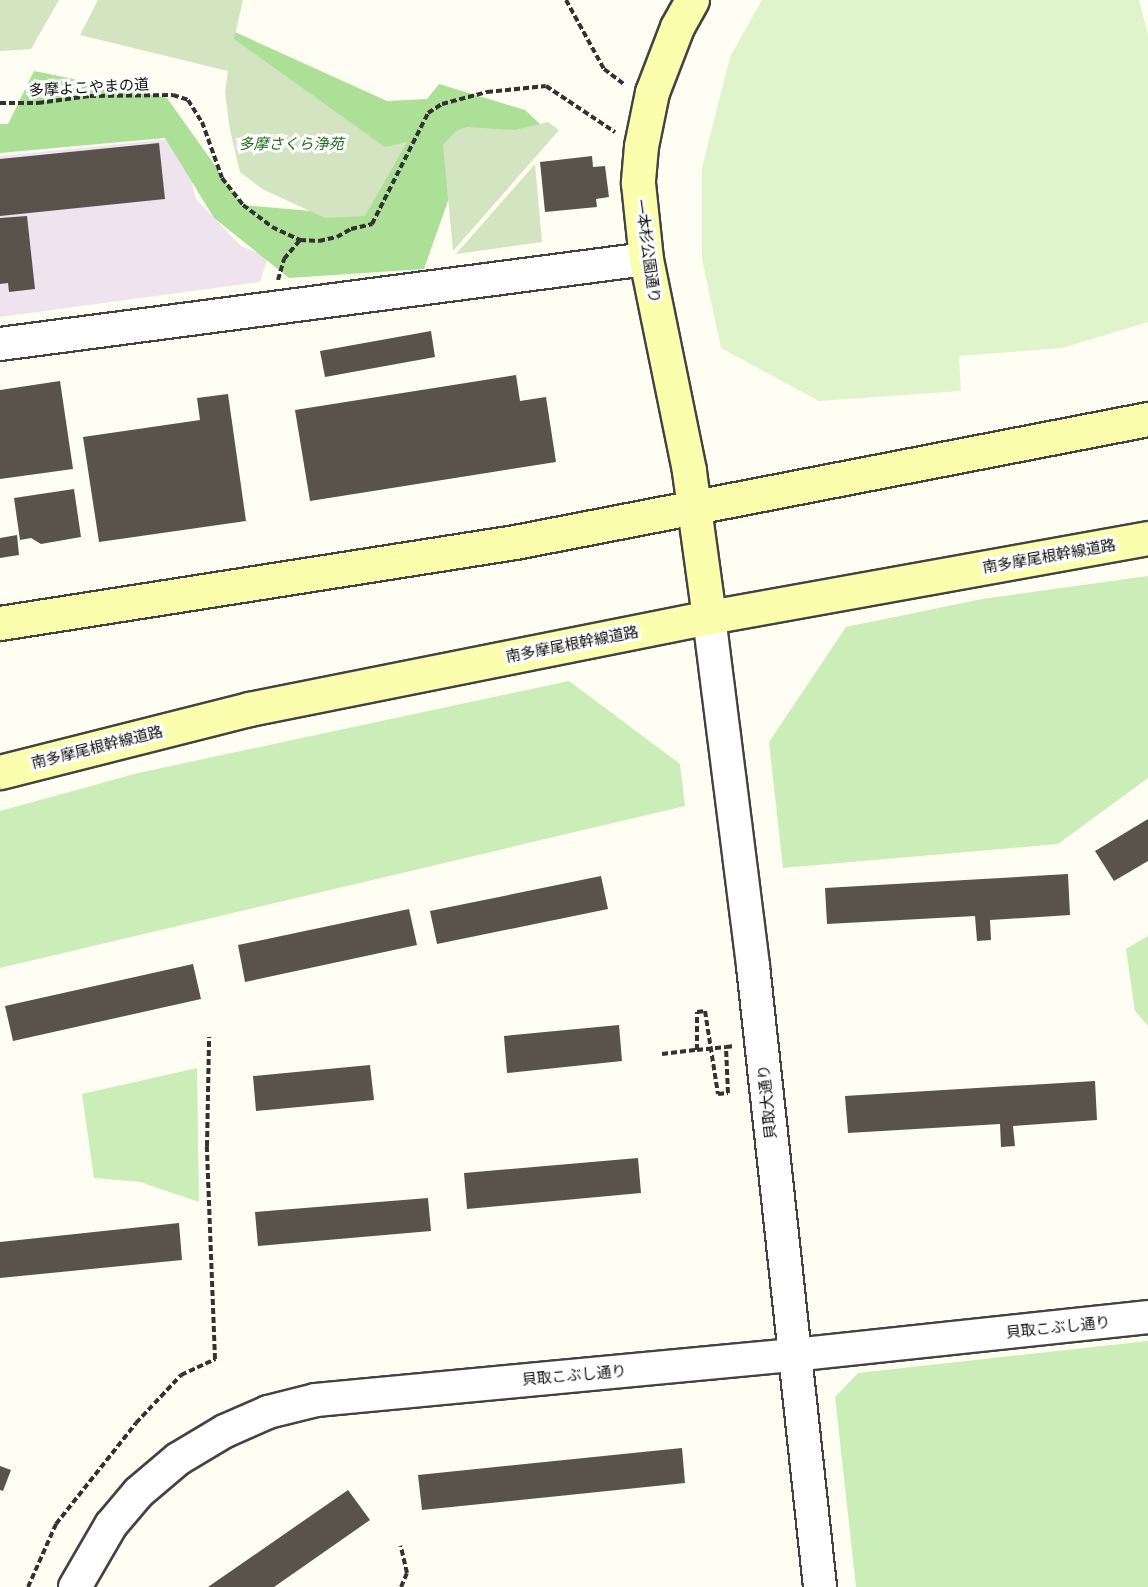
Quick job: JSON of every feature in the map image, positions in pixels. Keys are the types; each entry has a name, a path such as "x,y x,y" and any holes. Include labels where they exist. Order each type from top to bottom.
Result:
{"main road":[{"name":"一本杉公園通り","path":"692,0 677,27 652,92 641,146 638,183 646,259 695,509 709,617"},
{"path":"0,623 515,542 695,509 1148,419"},
{"name":"南多摩尾根幹線道路","path":"0,772 249,709 709,617 1148,538"}],"street":[{"path":"0,344 646,259"},
{"name":"貝取大通り","path":"709,617 753,966 820,1587"},
{"name":"貝取こぶし通り","path":"75,1587 111,1526 139,1492 178,1459 225,1431 268,1412 316,1400 794,1355 1148,1317"}],"path":[{"path":"566,0 604,69 620,82 652,92"},
{"name":"多摩よこやまの道","path":"0,103 38,103 90,96 173,95 188,100 202,122 222,178 243,205 272,227 300,240 318,241 337,237 351,229 372,224 428,113 442,104 487,92 546,86 624,137"},
{"path":"278,287 284,259 300,240"},
{"path":"697,1050 697,1011 705,1011 718,1094 728,1092 726,1047"},
{"path":"28,1587 56,1524 136,1423 181,1375 215,1359 207,1146 209,1037"},
{"path":"662,1054 735,1046"},
{"path":"400,1587 407,1574 401,1546"}],"shaded area":[{"path":"180,138 196,199 241,246 268,257 260,282 0,317 0,156"}],"green space":[{"path":"0,0 59,0 31,49 0,51"},
{"name":"多摩さくら浄苑","path":"98,0 243,0 234,39 385,147 407,142 365,216 325,218 262,189 240,172 230,130 225,93 228,71 80,35"},
{"path":"762,0 1139,0 1148,35 1148,322 1062,348 959,356 961,391 819,401 721,348 702,259 702,168 730,57"},
{"path":"226,28 387,101 427,99 439,84 525,110 551,134 463,158 424,269 289,278 214,218 165,138 0,153 0,124 8,124 34,71 167,98 243,205 356,215"},
{"path":"548,122 559,130 453,251 443,145 456,131 467,127 515,130"},
{"path":"535,164 542,242 456,254"},
{"path":"1148,576 1148,778 1058,844 783,868 769,742 846,627 982,599"},
{"path":"569,681 680,764 685,806 0,968 0,811 138,773"},
{"path":"1148,936 1148,1026 1135,1011 1126,949"},
{"path":"197,1068 199,1202 140,1182 94,1178 82,1094"},
{"path":"1148,1341 1148,1587 856,1587 835,1397 858,1373"}],"building":[{"path":"159,143 165,199 0,216 0,159"},
{"path":"592,156 593,167 605,166 609,197 596,199 597,207 545,212 540,162"},
{"path":"27,216 35,289 9,292 8,283 0,284 0,218"},
{"path":"431,331 435,357 325,377 320,351"},
{"path":"516,375 520,401 546,397 556,462 310,501 295,410"},
{"path":"60,381 73,469 0,479 0,390"},
{"path":"228,394 246,521 99,542 83,437 200,420 197,398"},
{"path":"74,489 81,537 41,544 31,538 20,540 14,498"},
{"path":"17,535 19,555 0,558 0,538"},
{"path":"1148,819 1148,861 1114,881 1095,851"},
{"path":"1068,874 1070,915 990,920 991,940 977,941 975,916 827,924 825,888"},
{"path":"601,876 608,909 437,944 430,911"},
{"path":"409,909 417,945 245,982 238,945"},
{"path":"193,964 201,999 13,1041 5,1006"},
{"path":"619,1025 622,1061 507,1073 504,1036"},
{"path":"370,1065 374,1100 256,1111 253,1076"},
{"path":"1095,1081 1097,1120 1013,1126 1015,1146 1001,1147 1000,1124 848,1133 845,1096"},
{"path":"638,1158 641,1193 467,1209 464,1173"},
{"path":"428,1198 431,1231 258,1246 255,1212"},
{"path":"179,1223 182,1260 0,1278 0,1242"},
{"path":"682,1448 685,1483 422,1510 418,1475"},
{"path":"0,1466 11,1470 3,1491 0,1490"},
{"path":"348,1490 370,1520 274,1587 208,1587"}]}
